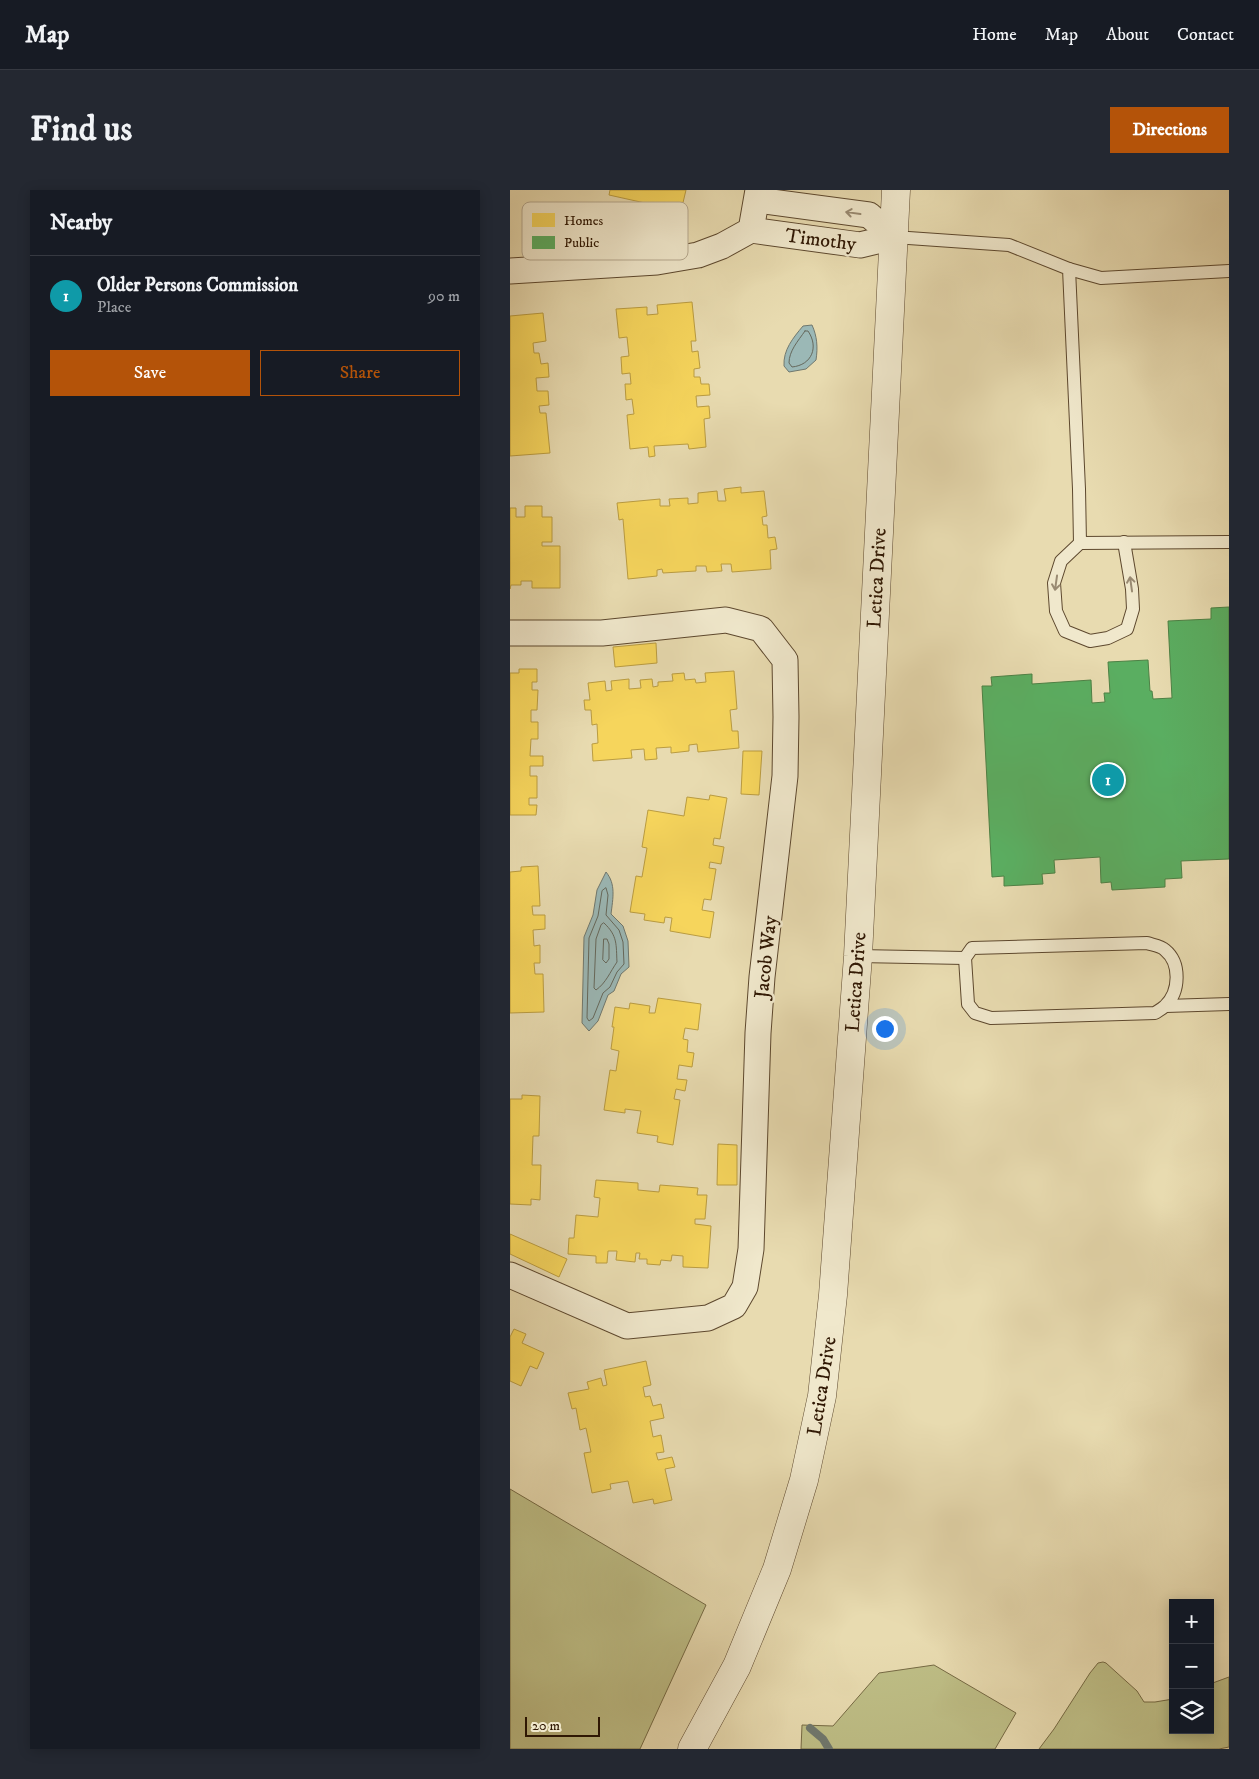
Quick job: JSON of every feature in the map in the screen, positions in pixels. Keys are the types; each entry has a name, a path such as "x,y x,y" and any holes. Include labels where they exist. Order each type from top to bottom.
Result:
{"street":[{"name":"Letica Drive","path":"692,1749 737,1666 777,1569 804,1480 822,1396 833,1295 858,956 896,190"},
{"name":"Timothy","path":"758,195 869,215 894,237 860,245 751,230 758,195"},
{"path":"688,257 722,246 751,230"},
{"path":"510,271 669,260"},
{"name":"Jacob Way","path":"510,633 602,633 726,620 761,629 785,660 786,717 784,776 762,977 758,1033 751,1249 744,1287 734,1306 708,1318 627,1326 510,1275"}],"lane":[{"path":"894,237 1009,245 1101,278 1229,271"},
{"path":"1069,268 1080,543"},
{"path":"1124,542 1132,589 1133,609 1127,629 1108,638 1090,641 1065,631 1056,611 1054,583 1061,561 1080,543 1124,542 1229,542"},
{"path":"1166,1006 1175,992 1177,973 1174,959 1164,948 1147,943 972,948 965,958 968,1004 975,1013 991,1018 1155,1012 1166,1006 1229,1004"},
{"path":"858,956 965,958"}],"green space":[{"path":"510,1489 706,1605 640,1749 510,1749"},
{"path":"1098,1663 1106,1663 1137,1691 1144,1702 1169,1700 1169,1734 1214,1734 1214,1683 1229,1677 1229,1747 1219,1749 1039,1749"},
{"path":"934,1665 1016,1713 995,1749 801,1749 802,1725 833,1726 879,1673"}],"water":[{"path":"812,325 817,342 816,360 806,369 789,372 784,366 787,349 803,326"},
{"path":"606,872 613,886 611,914 623,926 628,941 629,967 621,974 614,991 608,995 598,1021 589,1031 582,1023 584,937 593,915 597,890"}],"building: Homes":[{"path":"610,190 686,190 683,202 640,202 609,195"},
{"path":"692,302 696,341 691,341 692,352 698,351 700,368 694,369 694,377 700,377 701,384 709,384 710,395 696,396 697,407 709,406 710,418 704,419 706,447 689,449 688,444 654,446 655,456 649,457 648,447 630,449 627,415 634,414 632,399 626,400 625,384 631,384 630,373 622,374 621,357 629,356 627,337 619,338 616,309 647,307 647,315 658,314 657,305"},
{"path":"543,313 546,341 533,343 534,353 539,353 541,364 548,363 549,377 536,378 537,391 548,391 549,405 539,406 540,413 546,413 550,453 510,456 510,316"},
{"path":"741,487 741,493 764,491 767,516 762,517 763,525 767,525 768,538 775,537 777,549 770,550 771,569 732,572 731,564 721,564 722,571 707,572 706,566 696,566 696,571 663,573 662,569 657,570 657,576 628,579 623,519 619,520 617,503 660,499 660,506 670,506 669,499 688,498 688,504 698,503 698,493 717,491 718,501 726,501 724,489"},
{"path":"525,506 542,506 542,517 552,517 552,542 542,542 542,546 560,546 560,588 532,588 532,581 521,581 521,585 511,585 510,589 510,508 516,508 516,517 525,517"},
{"path":"656,643 657,663 615,667 613,647"},
{"path":"519,669 537,669 537,682 532,682 532,690 538,690 537,710 531,710 531,722 538,722 538,739 531,739 530,756 543,756 543,766 530,766 530,776 537,776 537,798 529,798 529,805 537,805 536,815 510,815 510,673 519,673"},
{"path":"734,671 737,709 730,710 732,731 738,731 739,748 698,752 697,744 689,745 689,751 671,753 671,747 656,748 657,759 645,760 644,749 631,750 632,758 593,761 592,744 598,743 597,724 592,725 591,710 585,710 584,700 590,700 588,683 605,681 606,691 612,690 611,681 629,679 629,689 641,688 640,680 652,679 653,687 658,686 658,682 673,681 672,674 684,673 685,680 695,679 696,683 706,682 705,673"},
{"path":"743,751 762,751 759,795 741,794"},
{"path":"710,795 727,798 720,839 714,838 713,845 724,847 721,864 710,862 709,868 716,869 711,900 704,899 702,910 714,912 710,938 670,931 672,918 665,917 664,923 644,920 645,914 630,912 636,876 642,877 647,848 642,847 648,810 684,816 687,797 709,800"},
{"path":"538,866 540,906 532,906 533,915 545,915 545,929 533,930 534,946 540,945 540,963 534,963 535,974 543,974 544,1012 510,1013 510,872 521,871 521,867"},
{"path":"658,998 701,1004 698,1030 685,1028 683,1039 688,1040 687,1052 694,1053 692,1067 679,1065 677,1079 687,1080 685,1091 676,1089 674,1099 680,1100 673,1145 657,1142 658,1136 637,1133 641,1111 625,1109 625,1113 604,1110 610,1070 616,1071 619,1051 611,1049 615,1007 629,1009 630,1003 650,1006 649,1013 655,1013"},
{"path":"522,1095 540,1096 539,1136 533,1136 532,1165 541,1165 540,1200 531,1199 531,1205 510,1204 510,1099 522,1099"},
{"path":"718,1144 737,1145 737,1185 717,1185"},
{"path":"596,1180 638,1183 638,1190 659,1192 660,1185 698,1188 697,1195 707,1195 705,1219 695,1219 695,1224 711,1226 708,1268 683,1267 683,1256 672,1255 671,1261 661,1260 660,1265 647,1264 647,1259 639,1259 640,1253 636,1253 635,1262 616,1260 617,1251 608,1251 607,1263 596,1263 596,1256 568,1254 569,1238 574,1238 576,1215 598,1217 600,1198 594,1197"},
{"path":"510,1234 567,1259 559,1277 510,1254"},
{"path":"514,1329 526,1334 522,1343 544,1353 537,1369 530,1366 521,1386 510,1381 510,1337"},
{"path":"646,1361 651,1385 643,1387 645,1397 650,1396 653,1406 661,1404 664,1418 650,1421 653,1437 661,1435 664,1452 656,1453 658,1460 672,1457 675,1467 665,1469 672,1500 654,1504 653,1499 633,1503 628,1481 610,1484 611,1489 592,1493 584,1453 591,1452 586,1428 580,1430 576,1408 572,1409 568,1393 589,1389 587,1382 601,1378 603,1386 607,1385 604,1370"}],"building: Public":[{"path":"1229,607 1229,859 1181,861 1182,878 1165,879 1165,887 1112,890 1111,882 1101,883 1100,857 1054,860 1055,873 1042,874 1043,884 1004,886 1004,876 992,877 982,686 992,686 991,677 1032,674 1032,684 1091,680 1092,703 1105,702 1104,693 1110,693 1108,662 1148,660 1150,691 1152,691 1153,699 1172,698 1168,621 1211,619 1211,608"}],"waterway":[{"path":"810,1728 823,1739 829,1749"}],"place":[{"name":"Older Persons Commission","path":"1108,780"}]}
